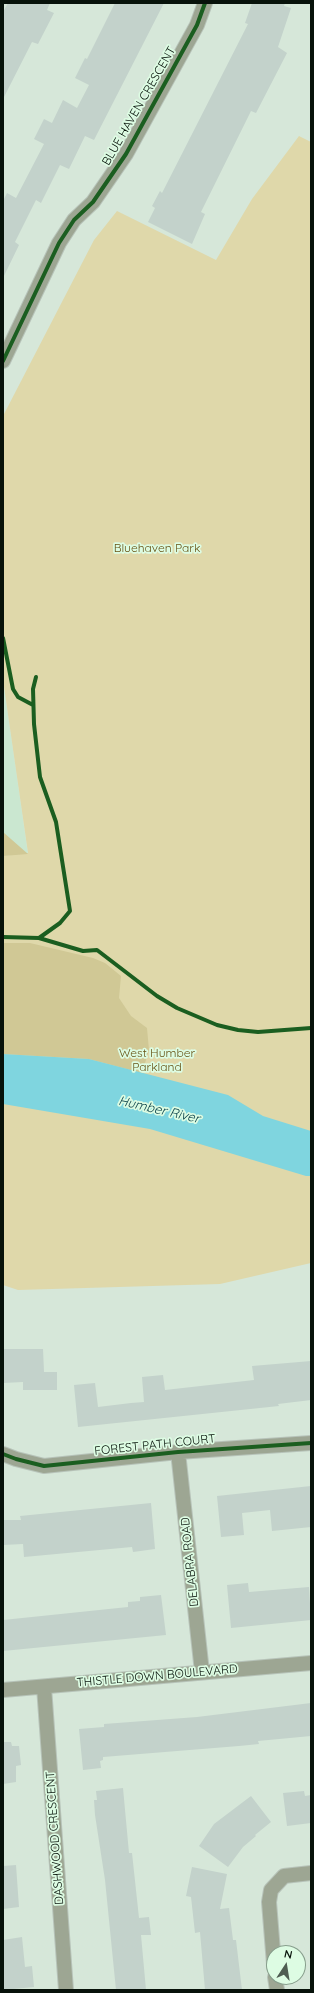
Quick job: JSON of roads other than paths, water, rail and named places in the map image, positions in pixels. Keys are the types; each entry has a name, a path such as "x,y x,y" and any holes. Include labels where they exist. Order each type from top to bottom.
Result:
{"street":[{"name":"BLUE HAVEN CRESCENT","path":"3,361 59,243 74,220 93,202 126,154 197,25 205,3"},
{"name":"FOREST PATH COURT","path":"3,1454 44,1466 178,1452 311,1443"},
{"name":"DELABRA ROAD","path":"178,1452 202,1672"},
{"name":"THISTLE DOWN BOULEVARD","path":"3,1690 311,1663"},
{"name":"DASHWOOD CRESCENT","path":"44,1686 66,1990"},
{"path":"272,1945 269,1902 271,1890 284,1876 311,1873"}],"water":[{"name":"Humber River","path":"3,1054 89,1059 228,1095 263,1116 311,1131 311,1176 306,1176 150,1129 3,1104"}],"park label":[{"name":"Bluehaven Park","path":"157,548"},
{"name":"West Humber Parkland","path":"157,1060"}]}
